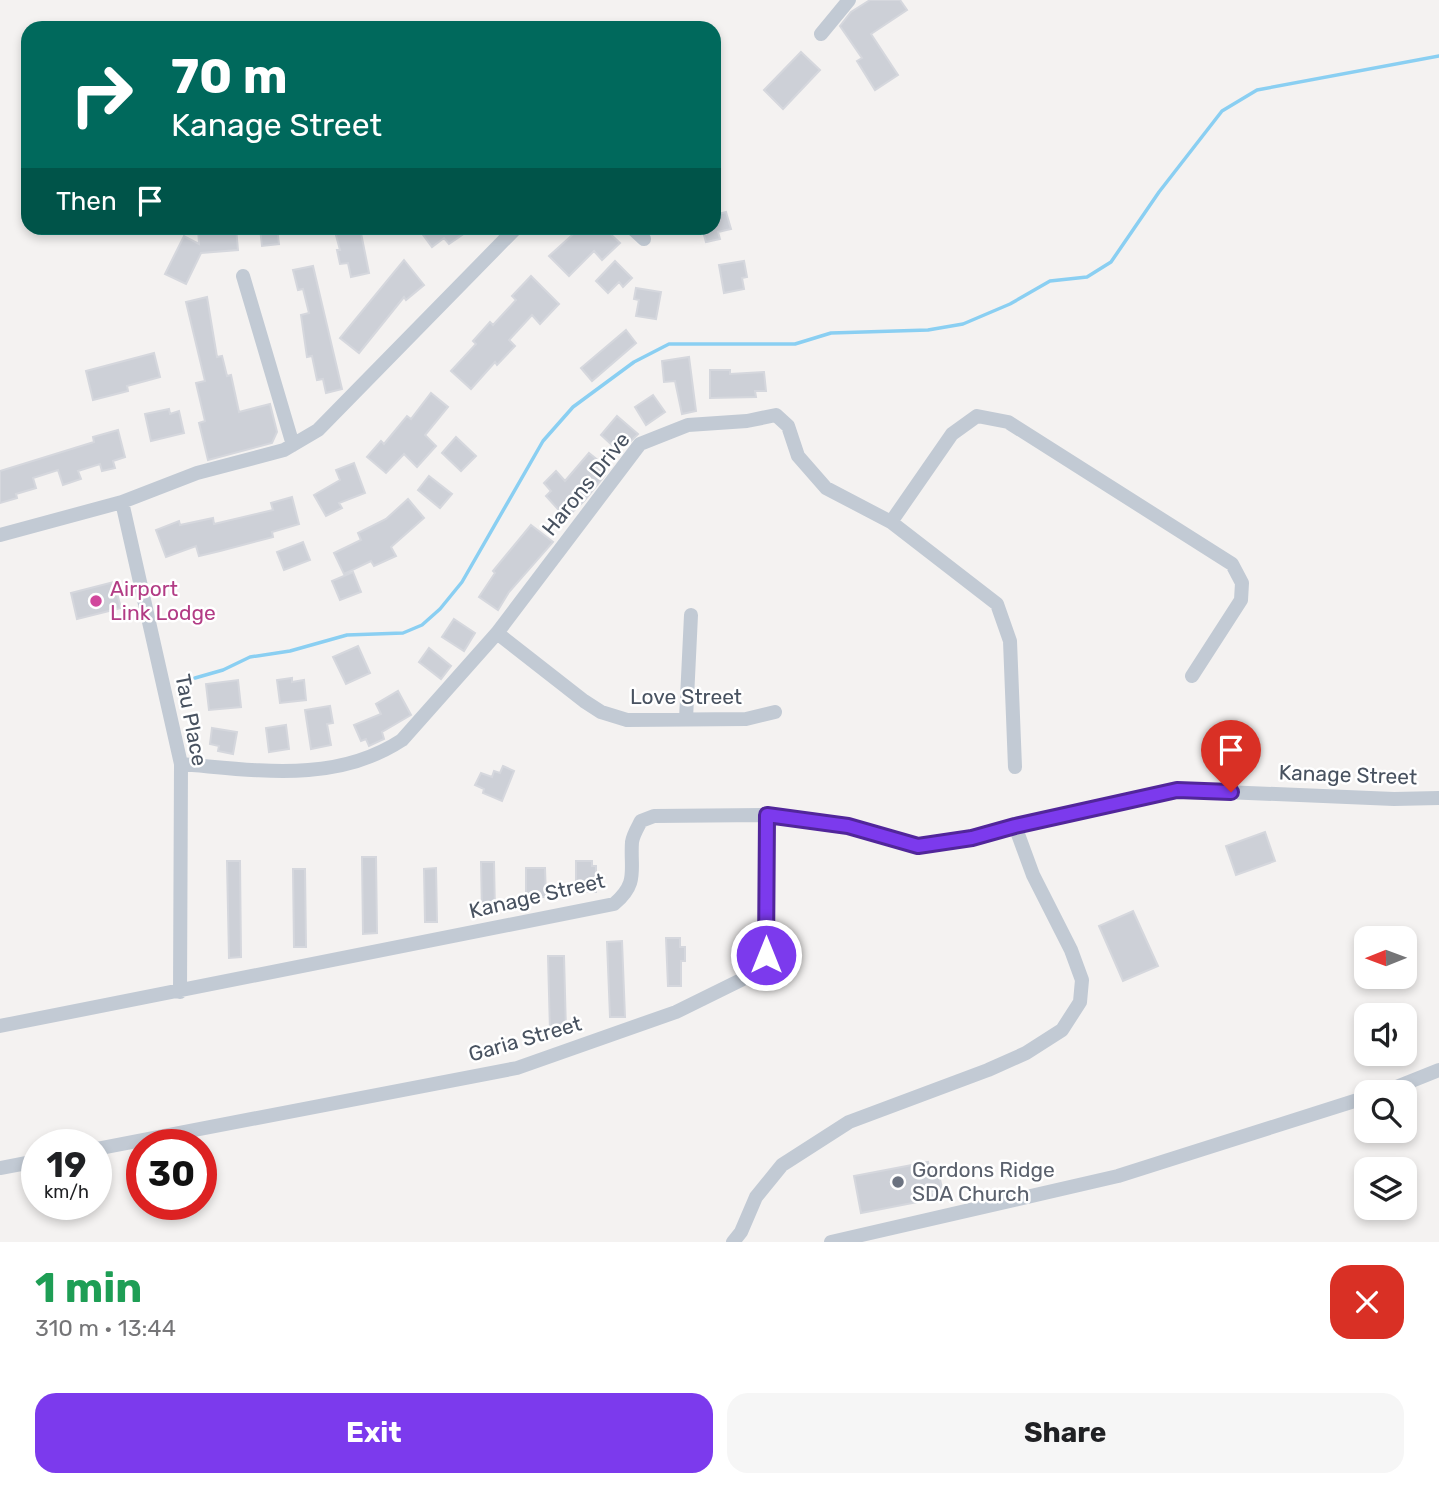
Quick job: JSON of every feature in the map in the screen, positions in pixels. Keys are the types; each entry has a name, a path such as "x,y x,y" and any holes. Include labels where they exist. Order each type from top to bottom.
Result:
{"street":[{"path":"821,34 849,0"},
{"path":"0,534 122,502 197,473 284,450 293,445 318,430 369,381 509,235"},
{"path":"639,235 643,239"},
{"path":"243,276 293,445"},
{"name":"Harons Drive","path":"181,764 287,772 344,766 376,754 402,740 497,633 640,444 688,425 747,421 776,415 788,426 798,456 825,488 891,522 998,604 1010,641 1015,767"},
{"path":"891,522 952,434 977,416 1008,422 1232,564 1242,583 1241,600 1192,676"},
{"name":"Tau Place","path":"122,502 181,764 180,992"},
{"path":"686,719 691,615"},
{"name":"Love Street","path":"497,633 601,712 627,720 655,722 746,719 775,712"},
{"name":"Kanage Street","path":"0,1026 614,904 624,895 632,881 632,839 641,821 654,816 767,815 848,826 918,846 972,838 1177,790 1394,799 1439,798"},
{"name":"Garia Street","path":"112,1146 517,1068 676,1012 732,985 762,964 766,955 767,815"},
{"path":"733,1242 741,1232 756,1197 782,1166 849,1122 988,1070 1026,1053 1062,1030 1080,1002 1082,979 1071,950 1033,875 1015,826"},
{"path":"1414,1080 1439,1070"},
{"path":"831,1242 1118,1176 1354,1101"},
{"path":"0,1168 21,1164"}],"building":[{"path":"870,0 900,0 907,10 871,34 898,75 875,90 857,61 862,58 840,26 851,12"},
{"path":"801,52 820,70 783,109 764,90"},
{"path":"726,212 731,229 721,231 721,213"},
{"path":"198,235 237,235 238,250 201,253 186,284 165,274 184,236 199,244"},
{"path":"261,235 278,235 279,244 262,246"},
{"path":"336,235 361,235 369,273 351,277 348,263 340,264 337,250 340,250"},
{"path":"423,235 462,235 449,244 444,238 432,247"},
{"path":"572,235 611,235 620,243 602,260 594,251 569,276 549,256"},
{"path":"704,235 719,235 720,239 706,242"},
{"path":"404,260 424,285 406,300 404,297 359,353 340,338"},
{"path":"615,261 632,278 623,287 619,282 608,293 596,281"},
{"path":"744,261 747,277 742,278 744,289 724,293 719,265"},
{"path":"313,266 342,389 326,393 323,379 317,380 312,356 307,357 301,315 309,313 303,289 298,290 293,270"},
{"path":"531,276 559,304 540,324 532,315 509,340 515,346 497,365 495,362 471,389 451,371 476,344 473,341 490,322 493,325 516,300 512,296"},
{"path":"636,288 661,292 656,319 636,316 639,300 634,299"},
{"path":"207,297 217,357 222,356 227,376 231,375 239,412 270,404 277,432 272,443 208,460 199,423 205,421 196,383 205,381 186,302"},
{"path":"626,330 636,343 592,381 581,368"},
{"path":"154,353 160,377 127,386 128,391 93,400 86,371"},
{"path":"689,357 696,411 682,414 675,381 664,382 662,361"},
{"path":"710,370 730,370 730,374 764,372 766,391 755,391 756,397 710,398"},
{"path":"431,393 448,407 425,435 436,446 417,467 404,454 386,473 367,457 381,441 384,444 407,416 411,419"},
{"path":"653,395 665,412 646,425 635,407"},
{"path":"169,409 170,414 179,411 184,433 151,441 145,414"},
{"path":"617,416 638,434 625,447 617,440 612,445 601,435"},
{"path":"118,430 125,457 113,461 115,468 102,471 100,464 78,471 81,479 63,485 58,470 33,478 36,488 16,494 17,498 0,503 0,471 94,442 93,437"},
{"path":"456,437 476,456 461,471 442,453"},
{"path":"589,453 600,462 596,467 605,475 566,518 546,496 551,491 544,483 556,471 565,481"},
{"path":"354,463 365,493 339,503 342,508 326,516 314,495 340,480 336,470"},
{"path":"429,476 452,494 440,508 418,490"},
{"path":"292,497 299,524 272,532 273,537 220,551 199,556 196,546 166,557 156,530 179,521 180,525 213,518 214,524 273,510 271,503"},
{"path":"408,499 424,518 391,547 396,556 374,566 371,561 344,574 334,553 361,540 358,533 386,519"},
{"path":"531,525 553,542 509,592 498,610 479,597 495,573 493,571"},
{"path":"303,542 310,560 284,570 277,552"},
{"path":"353,572 361,592 340,600 332,581"},
{"name":"Airport Link Lodge","path":"114,582 121,608 77,619 71,593"},
{"path":"454,619 475,633 464,651 442,637"},
{"path":"358,646 370,673 346,684 333,657"},
{"path":"429,648 451,666 441,679 419,662"},
{"path":"292,678 292,682 304,680 306,700 280,703 277,680"},
{"path":"238,680 241,707 209,710 206,684"},
{"path":"398,691 411,715 382,732 384,739 369,746 366,739 361,741 354,725 381,714 376,704"},
{"path":"330,706 333,723 327,724 331,745 311,749 305,710"},
{"path":"286,725 289,749 269,752 266,728"},
{"path":"212,728 237,732 233,754 218,751 219,746 210,744"},
{"path":"503,766 514,771 502,801 483,793 484,789 475,785 481,773 492,777 494,771 500,773"},
{"path":"1265,832 1275,861 1236,875 1226,846"},
{"path":"362,857 376,857 377,933 363,934"},
{"path":"227,861 240,861 241,957 229,958"},
{"path":"576,861 592,861 592,866 596,866 596,892 576,891"},
{"path":"481,862 494,862 495,912 482,912"},
{"path":"436,868 437,922 425,922 424,869"},
{"path":"526,868 545,868 546,897 526,897"},
{"path":"293,869 305,869 306,947 294,947"},
{"path":"1133,911 1158,966 1123,981 1099,926"},
{"path":"666,938 680,938 680,947 685,947 685,961 681,961 681,986 668,986"},
{"path":"622,941 625,1017 610,1017 607,942"},
{"path":"548,956 564,956 566,1031 550,1031"},
{"name":"Gordons Ridge SDA Church","path":"928,1162 930,1171 938,1169 942,1189 931,1191 933,1199 861,1213 854,1176"}],"waterway":[{"path":"195,678 223,670 250,657 290,651 347,635 403,633 422,625 440,609 462,582 543,441 573,407 634,362 669,344 795,344 831,333 928,330 963,324 1010,304 1050,281 1087,277 1111,262 1159,192 1222,111 1257,90 1439,56"}],"place":[{"name":"Airport Link Lodge","path":"96,601"},
{"name":"Gordons Ridge SDA Church","path":"898,1182"}],"route":[{"path":"766,955 767,815 848,826 918,846 972,838 1177,790 1231,792"}]}
